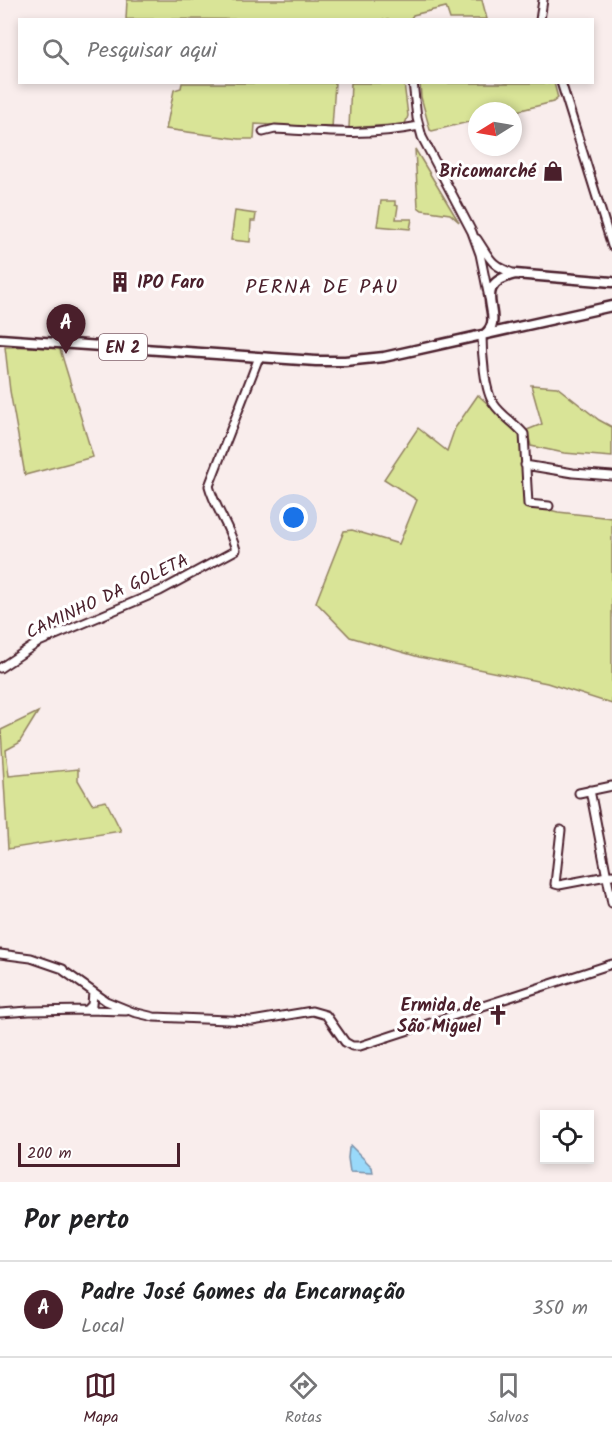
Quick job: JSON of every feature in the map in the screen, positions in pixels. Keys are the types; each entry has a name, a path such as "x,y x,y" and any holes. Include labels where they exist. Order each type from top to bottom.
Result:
{"main road":[{"path":"504,330 495,326 493,322 490,299 491,290 504,277 515,274 610,280"},
{"name":"EN 2","path":"0,339 323,362 370,359 612,306"},
{"path":"483,335 490,329 493,322"}],"street":[{"path":"540,18 543,0"},
{"path":"413,84 419,126 430,153 472,232 495,265 515,274"},
{"path":"562,84 612,246"},
{"path":"263,132 275,129 360,133 419,126"},
{"path":"472,232 480,254 490,299"},
{"path":"483,335 482,349 493,404 524,434 528,504 549,506"},
{"name":"CAMINHO DA GOLETA","path":"0,668 39,642 160,591 236,550 209,486 259,357"},
{"path":"525,465 573,473 612,476"},
{"path":"579,793 612,786"},
{"path":"590,790 609,875 612,903"},
{"path":"561,830 555,884 609,875"},
{"path":"0,954 31,958 63,969 106,1001 130,1011 154,1017 252,1021 312,1011 326,1015 345,1042 352,1046 360,1046 612,964"},
{"path":"87,1010 92,1005 93,992"},
{"path":"0,1014 29,1011 130,1011"}],"green space":[{"path":"127,0 482,0 487,18 450,18 446,7 413,15 411,18 126,18"},
{"path":"182,84 335,84 332,128 255,124 254,139 166,129 174,90 181,88"},
{"path":"351,84 404,84 408,116 405,124 349,128"},
{"path":"420,84 554,84 558,98 553,102 522,110 522,102 468,102 468,122 430,130 421,97"},
{"path":"415,149 459,222 450,214 422,210 418,207"},
{"path":"381,201 395,201 395,205 398,206 396,219 412,219 410,229 377,226"},
{"path":"235,211 256,214 255,221 251,221 250,242 231,240"},
{"path":"59,346 93,457 25,475 10,391 5,347"},
{"path":"531,385 557,387 599,420 612,427 612,457 564,453 531,446 527,430 542,424"},
{"path":"478,395 521,434 525,504 558,512 612,518 612,704 547,683 419,657 350,637 316,602 344,531 352,530 399,544 417,500 384,479 418,428 447,451 455,428"},
{"path":"38,712 19,743 6,750 9,776 78,769 78,780 92,804 106,801 121,831 8,849 1,730"}],"water":[{"path":"351,1146 372,1167 373,1173 350,1172 348,1158"}],"place":[{"name":"Bricomarché","path":"553,171"},
{"name":"IPO Faro","path":"120,282"},
{"name":"Padre José Gomes da Encarnação","path":"66,354"},
{"name":"Ermida de São Miguel","path":"498,1015"}],"district":[{"name":"PERNA DE PAU","path":"322,286"}]}
